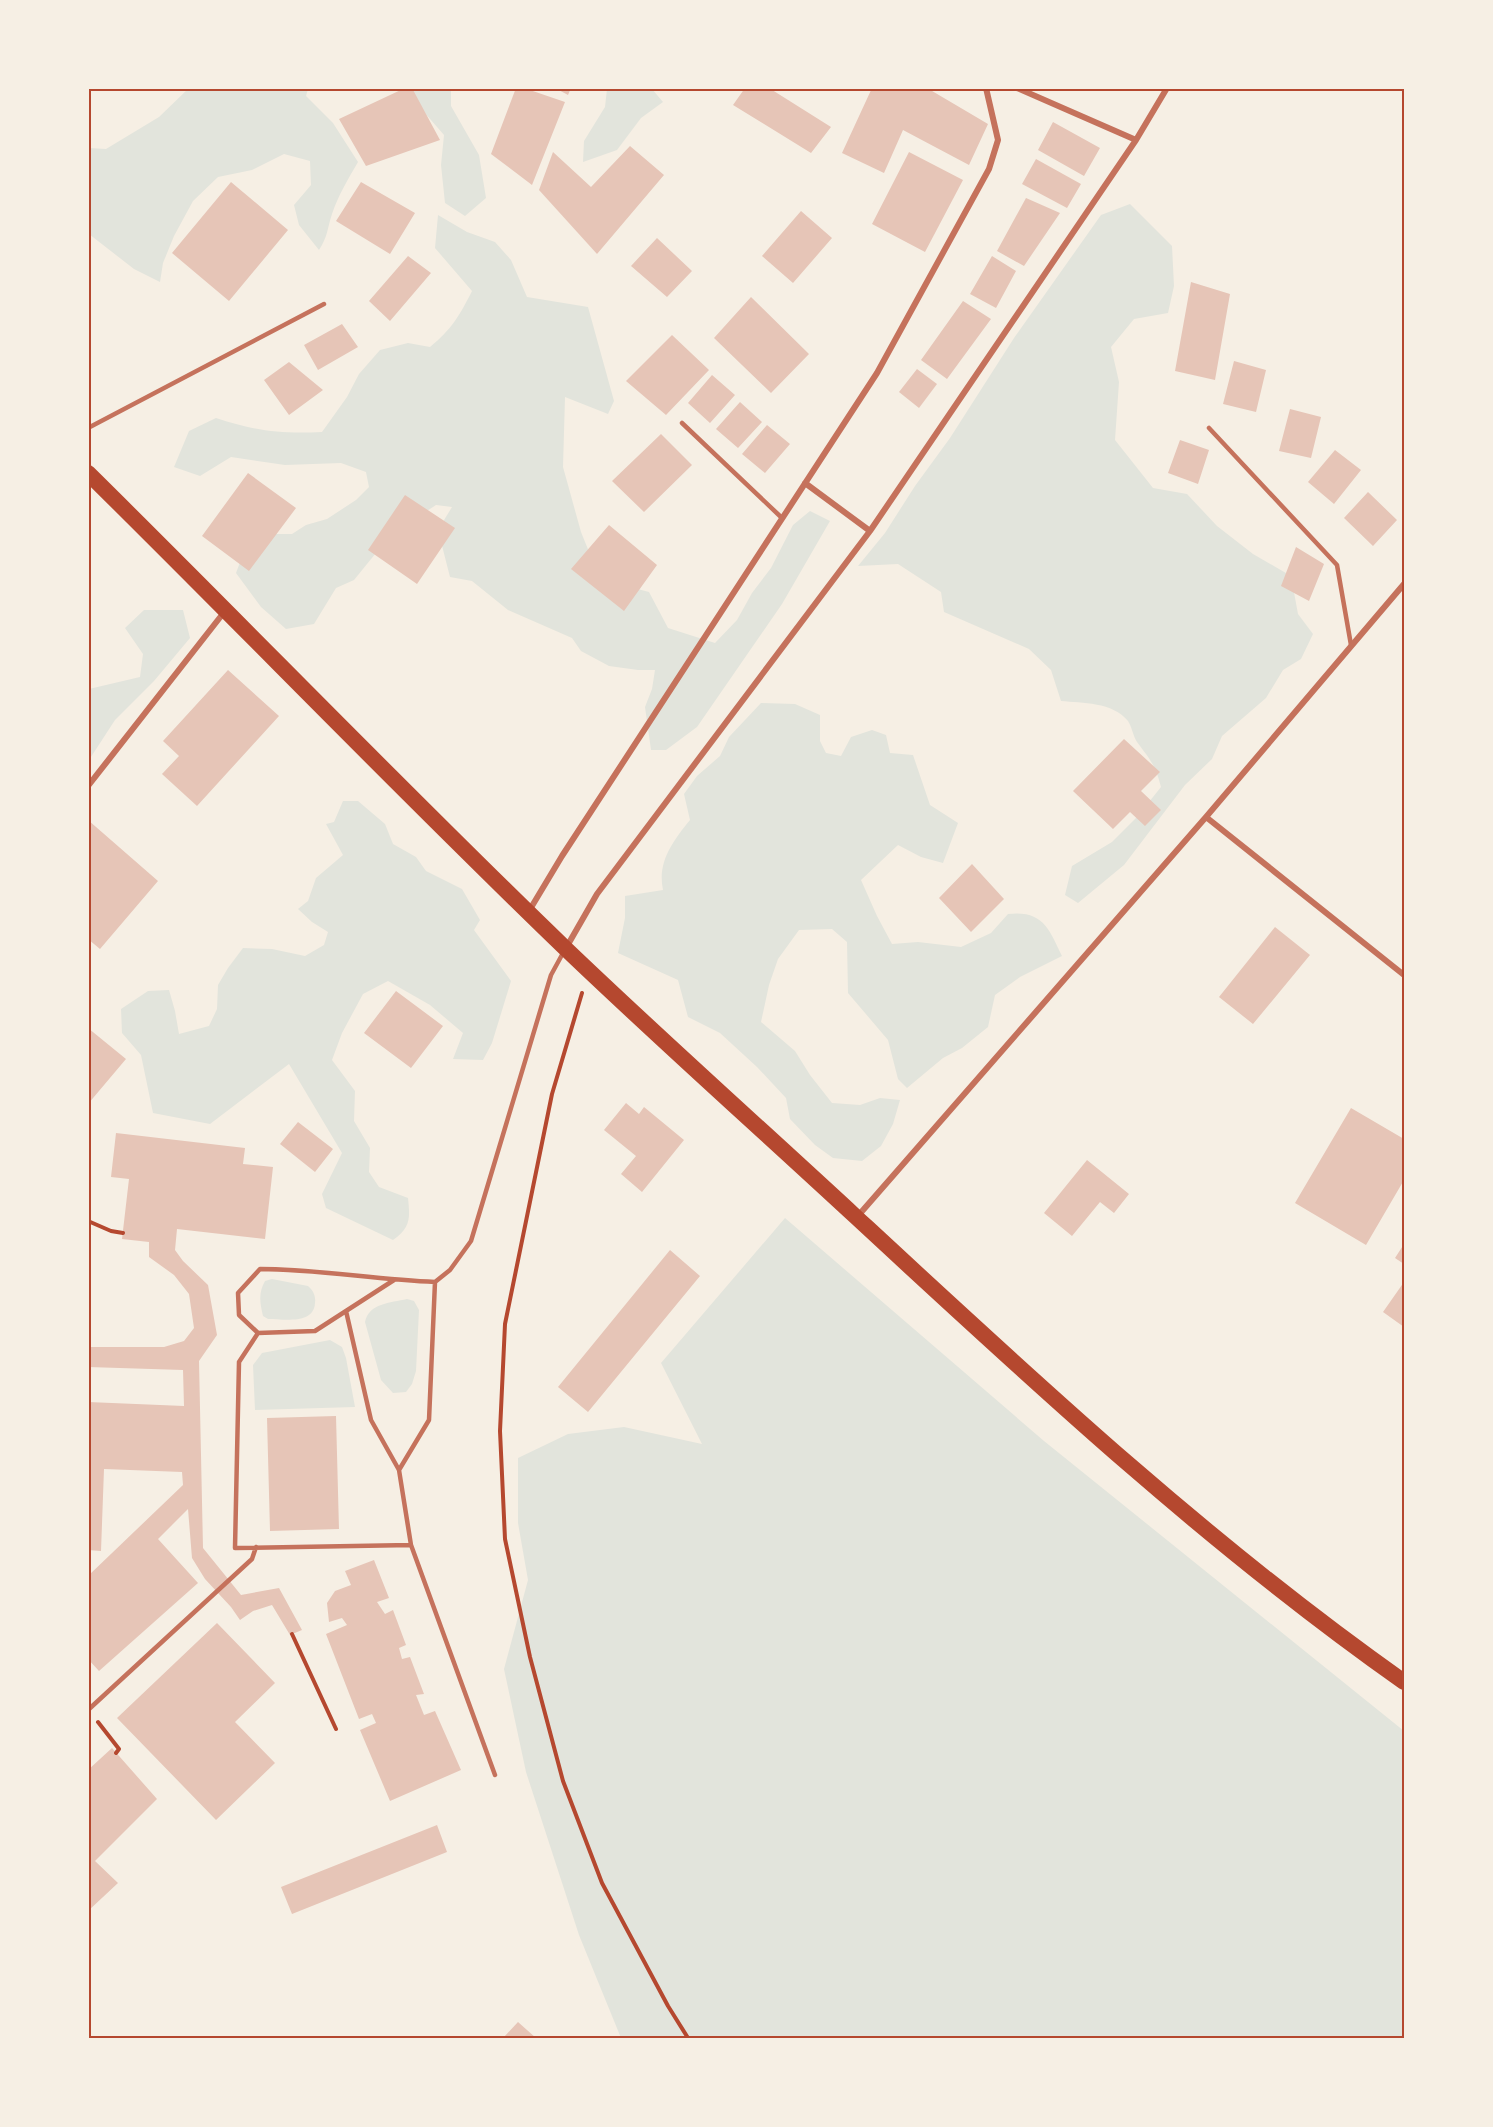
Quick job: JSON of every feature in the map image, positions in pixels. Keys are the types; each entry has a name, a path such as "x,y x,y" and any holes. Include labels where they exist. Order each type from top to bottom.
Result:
{"highway":[{"path":"90,477 528,912 1057,1402 1163,1494 1262,1574 1404,1682"}],"street":[{"path":"528,912 561,856 877,373 989,169 998,140 986,88"},
{"path":"1017,88 1136,140"},
{"path":"566,948 597,894 870,531 1136,140 1167,88"},
{"path":"805,483 870,531"},
{"path":"856,1217 1206,817 1404,584"},
{"path":"88,786 226,610"},
{"path":"1206,817 1404,975"}],"lane":[{"path":"88,428 324,304"},
{"path":"682,423 782,518"},
{"path":"1209,428 1337,565 1351,645"},
{"path":"394,1280 315,1331 258,1333 239,1315 238,1293 260,1269 435,1282 450,1270 471,1240 551,975 566,948"},
{"path":"399,1470 429,1420 435,1282"},
{"path":"346,1311 371,1420 399,1470 411,1545 495,1774"},
{"path":"258,1333 239,1362 235,1548 411,1545"},
{"path":"88,1710 252,1559 256,1548"}],"path":[{"path":"589,970 552,1094 505,1324 500,1431 506,1539 530,1657 563,1781 603,1883 668,2006 688,2038"},
{"path":"88,1221 111,1231 123,1233"},
{"path":"292,1634 336,1730"},
{"path":"88,1710 119,1749 116,1753"}],"shaded area":[{"path":"188,89 308,89 306,96 333,123 358,162 337,201 319,250 299,225 294,205 311,185 310,161 284,154 252,170 218,177 193,201 174,236 163,263 160,282 134,269 89,234 89,148 106,149 159,117"},
{"path":"404,89 451,89 451,106 479,155 486,198 465,216 445,203 441,165 444,135"},
{"path":"607,89 652,89 663,102 641,118 617,150 583,162 584,141 605,107"},
{"path":"1130,204 1172,246 1174,286 1168,313 1134,319 1111,347 1119,382 1115,440 1153,488 1187,494 1217,526 1253,554 1291,576 1298,614 1313,634 1301,659 1283,670 1266,698 1222,736 1212,759 1185,785 1124,865 1078,903 1065,895 1072,866 1112,842 1137,817 1161,787 1154,768 1136,740 1128,721 1122,715 1106,707 1061,701 1051,670 1029,649 944,612 941,592 898,564 858,566 885,533 1014,338 1101,215"},
{"path":"438,215 467,232 495,242 511,260 527,297 588,307 614,401 608,414 565,397 563,467 581,532 600,579 649,592 668,628 715,643 737,620 752,593 771,568 793,525 810,511 830,521 782,604 697,727 666,750 651,750 645,707 652,689 655,670 609,666 581,651 572,638 508,610 472,581 450,577 438,530 452,507 436,505 401,528 380,548 354,580 336,588 314,624 286,629 261,607 236,573 245,549 262,534 292,534 306,525 327,519 356,500 369,487 366,472 341,463 285,465 231,457 200,476 174,467 189,431 216,418 268,431 322,432 347,397 359,374 380,350 408,343 430,347 437,341 454,322 472,291 435,248"},
{"path":"144,610 183,610 190,638 154,681 115,720 89,760 89,689 140,677 143,654 125,628"},
{"path":"761,703 795,704 820,715 820,741 826,753 841,756 851,737 872,730 886,735 890,753 913,755 930,805 958,823 943,863 921,857 898,845 861,880 892,944 918,942 961,947 991,933 1008,914 1020,914 1037,918 1043,923 1062,956 1020,977 995,995 988,1027 962,1048 943,1058 907,1088 898,1079 888,1040 848,993 847,942 832,929 799,930 778,959 769,985 761,1022 795,1051 832,1103 860,1105 880,1098 900,1100 893,1124 881,1146 862,1161 833,1158 815,1145 790,1119 786,1098 757,1067 720,1033 688,1017 678,980 618,953 625,918 625,896 663,890 664,861 672,844 690,820 684,794 697,776 720,756 729,737"},
{"path":"343,801 358,801 385,824 393,844 416,857 426,871 462,889 480,920 474,930 511,981 492,1043 483,1060 453,1059 463,1033 430,1005 388,981 363,994 342,1033 332,1060 355,1091 354,1121 370,1148 369,1172 379,1187 408,1198 408,1222 403,1231 393,1240 326,1208 322,1194 342,1153 289,1064 210,1124 153,1113 141,1055 122,1033 121,1009 148,991 169,990 179,1034 209,1026 217,1009 218,985 243,948 272,949 305,956 324,945 328,932 298,909 308,901 316,878 343,855 326,824 334,822"},
{"path":"785,1218 1044,1441 1404,1731 1404,2038 621,2038 579,1935 526,1772 504,1669 528,1580 518,1523 518,1458 568,1434 624,1427 702,1444 661,1363"},
{"path":"272,1279 308,1286 314,1293 315,1300 313,1310 309,1315 289,1320 268,1319 263,1316 260,1294 265,1281"},
{"path":"407,1299 414,1301 419,1310 416,1371 412,1384 406,1392 393,1393 381,1380 365,1322 367,1316 376,1307"},
{"path":"330,1340 342,1347 355,1407 255,1410 253,1365 262,1353"}],"building":[{"path":"405,88 412,88 440,140 366,166 339,119"},
{"path":"516,88 524,88 565,102 532,185 491,154"},
{"path":"555,88 571,88 568,95"},
{"path":"745,88 769,88 831,127 811,153 733,105"},
{"path":"872,88 927,88 988,124 969,165 903,130 884,173 842,153"},
{"path":"1053,122 1100,148 1084,176 1038,150"},
{"path":"630,146 664,175 597,254 539,190 553,152 591,187"},
{"path":"909,152 963,180 925,252 872,224"},
{"path":"1036,159 1081,184 1067,208 1022,184"},
{"path":"231,182 288,230 229,301 172,253"},
{"path":"361,182 415,213 390,254 336,221"},
{"path":"1026,198 1060,213 1024,266 997,251"},
{"path":"801,211 832,238 793,283 762,256"},
{"path":"657,238 692,271 667,297 631,266"},
{"path":"408,256 431,273 390,321 369,301"},
{"path":"992,256 1016,271 996,308 970,294"},
{"path":"1191,282 1230,294 1215,380 1175,371"},
{"path":"751,297 809,354 771,393 714,338"},
{"path":"963,301 991,319 947,379 921,360"},
{"path":"342,324 358,347 318,370 304,345"},
{"path":"672,335 709,370 666,415 626,381"},
{"path":"1234,361 1266,370 1256,412 1223,404"},
{"path":"289,362 323,390 289,415 264,380"},
{"path":"917,369 937,384 919,408 899,392"},
{"path":"712,375 735,395 710,423 688,403"},
{"path":"740,402 762,422 738,448 716,429"},
{"path":"1290,409 1321,417 1311,458 1279,451"},
{"path":"767,425 790,444 765,473 742,454"},
{"path":"661,434 692,465 644,512 612,481"},
{"path":"1180,440 1209,450 1198,484 1168,473"},
{"path":"1335,450 1361,470 1334,504 1308,482"},
{"path":"248,473 296,508 249,571 202,536"},
{"path":"1368,492 1397,520 1373,546 1344,518"},
{"path":"405,495 455,528 417,584 368,550"},
{"path":"609,525 657,565 624,611 571,569"},
{"path":"1296,547 1324,564 1309,601 1281,586"},
{"path":"228,670 279,716 197,806 162,774 179,756 163,741"},
{"path":"1124,739 1160,772 1141,791 1161,810 1145,826 1130,812 1113,829 1073,791"},
{"path":"88,820 158,881 100,949 88,939"},
{"path":"972,864 1004,899 971,932 939,898"},
{"path":"1275,927 1310,955 1253,1024 1219,997"},
{"path":"396,991 443,1026 411,1068 364,1033"},
{"path":"88,1028 126,1059 88,1104"},
{"path":"626,1103 639,1114 644,1107 684,1140 642,1192 621,1174 636,1156 604,1130"},
{"path":"1351,1108 1404,1139 1404,1180 1366,1245 1295,1203"},
{"path":"298,1122 333,1149 315,1172 280,1144"},
{"path":"116,1133 245,1148 243,1164 273,1167 265,1239 177,1229 175,1250 208,1285 217,1335 199,1361 203,1548 241,1595 279,1588 302,1630 290,1635 272,1605 253,1611 240,1620 205,1579 192,1558 188,1509 158,1539 198,1583 99,1671 88,1659 88,1576 183,1485 182,1472 104,1469 101,1551 88,1550 88,1402 184,1406 183,1370 88,1367 88,1347 164,1347 184,1341 194,1328 189,1294 174,1275 149,1257 149,1242 122,1239 129,1179 111,1177"},
{"path":"1087,1160 1129,1194 1114,1213 1100,1202 1072,1236 1044,1213"},
{"path":"1404,1244 1404,1264 1395,1258"},
{"path":"670,1250 700,1276 588,1412 558,1387"},
{"path":"1404,1282 1404,1327 1383,1312"},
{"path":"336,1416 339,1529 270,1531 267,1418"},
{"path":"374,1560 389,1598 377,1602 385,1614 393,1610 406,1645 399,1648 402,1659 410,1657 424,1694 416,1695 424,1715 435,1711 461,1770 390,1801 360,1730 376,1723 372,1714 359,1719 326,1634 347,1625 342,1618 329,1622 327,1603 335,1591 351,1585 345,1571"},
{"path":"217,1623 275,1683 235,1722 275,1763 216,1820 117,1718"},
{"path":"112,1748 157,1799 95,1861 118,1883 88,1911 88,1770"},
{"path":"437,1825 447,1852 292,1914 281,1887"},
{"path":"518,2022 536,2038 503,2038"}]}
